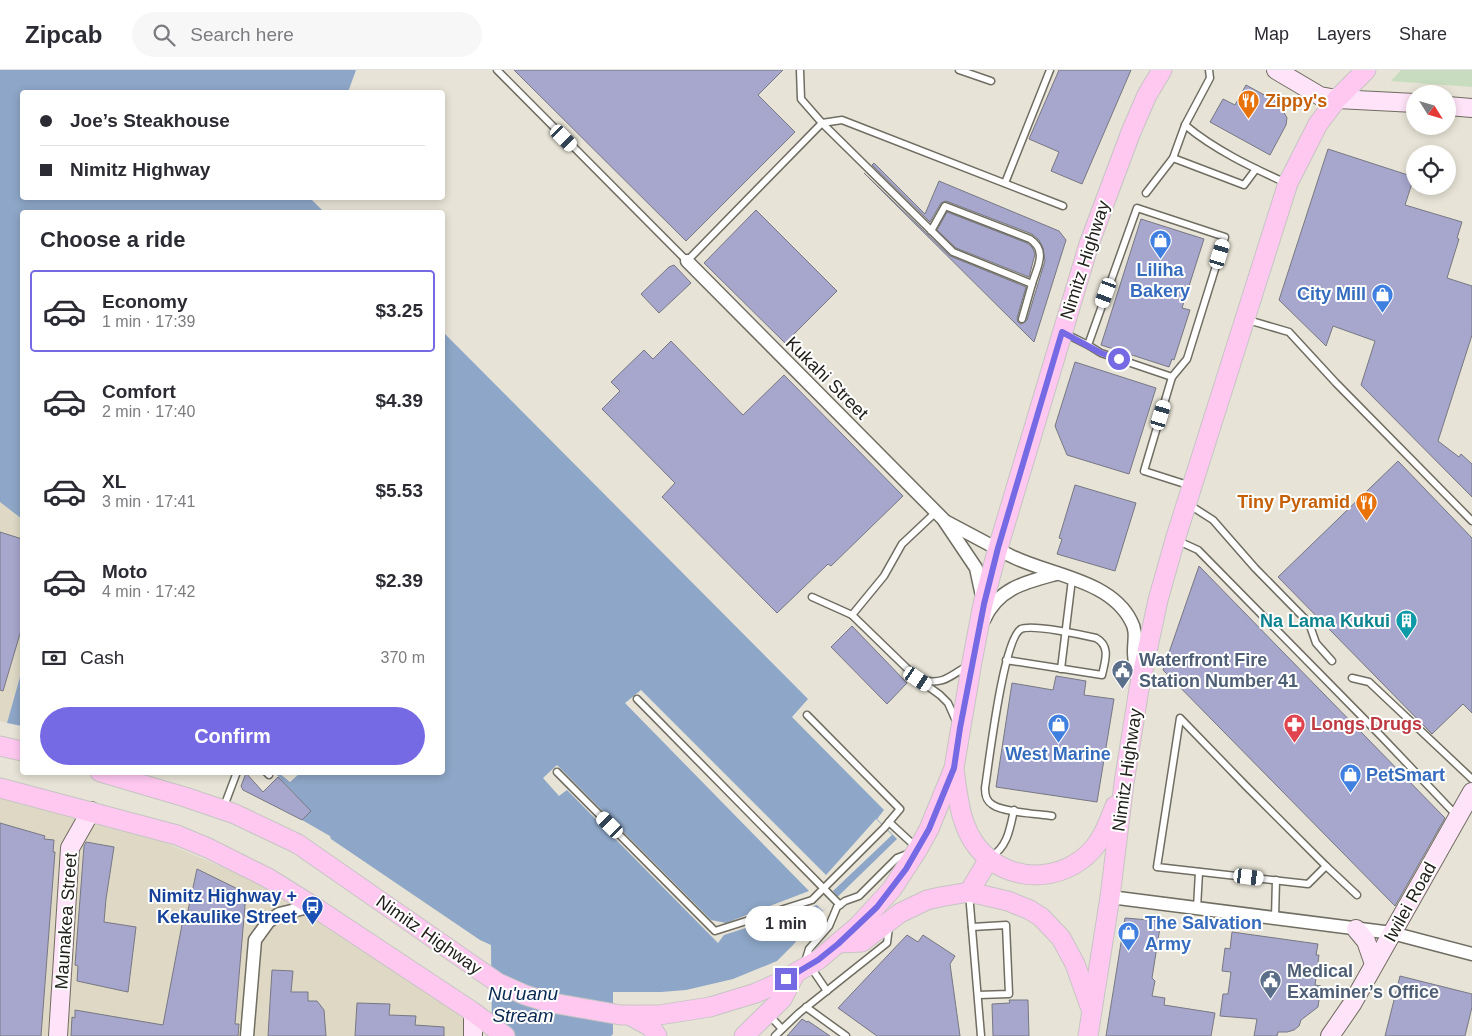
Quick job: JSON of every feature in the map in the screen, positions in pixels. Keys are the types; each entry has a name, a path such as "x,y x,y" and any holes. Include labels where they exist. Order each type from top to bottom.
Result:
{"main road":[{"name":"Nimitz Highway","path":"1088,1036 1110,897 1124,783 1139,689 1158,600 1175,540 1288,184 1318,124 1337,99 1366,70"},
{"name":"Nimitz Highway","path":"110,775 223,810 298,844 462,960 498,983 525,995 559,1005 621,1014 659,1015 710,1007 756,993 802,970 838,944 877,907 896,882 929,829 954,768 977,637 998,548 1089,244 1130,132 1159,73"},
{"path":"0,746 20,751"},
{"path":"954,768 959,808 977,847 989,859 1007,869 1028,876 1054,874 1076,864 1093,849 1104,832 1124,783"},
{"path":"0,788 177,835 268,878 477,1015 505,1036"},
{"path":"969,892 989,859"},
{"path":"838,944 862,942 900,912 927,900 969,892 1008,900 1041,917 1052,927 1070,952 1092,1010"},
{"path":"744,1036 782,999 802,970"},
{"path":"621,1014 651,1026 658,1036"}],"street":[{"path":"1276,70 1320,96 1337,99 1406,103"},
{"path":"1456,107 1472,108"},
{"name":"Kukahi Street","path":"687,262 939,516 976,568 984,604"},
{"name":"Kukahi Street","path":"939,516 1010,555 1109,595 1126,612 1136,634 1134,652 1139,689"},
{"path":"977,637 988,610 1004,594 1021,583 1056,574"},
{"name":"Iwilei Road","path":"1330,1036 1343,1019 1472,792"},
{"name":"Maunakea Street","path":"58,1036 70,848 91,811"},
{"path":"1110,897 1392,933 1472,954"},
{"path":"247,1036 255,940 268,922 280,914 313,906"},
{"path":"1356,929 1366,941 1374,964"},
{"path":"473,1036 477,1015"}],"lane":[{"path":"497,70 687,262 822,123 842,120 1063,206"},
{"path":"800,70 801,99 822,123 953,252 1032,284"},
{"path":"958,70 991,81"},
{"path":"1005,183 1050,70"},
{"path":"1146,193 1173,158 1186,125 1210,78 1209,70"},
{"path":"1186,125 1202,139 1256,169 1288,184"},
{"path":"1173,158 1244,185 1256,169"},
{"path":"931,231 945,206 1030,239 1038,244 1041,253 1022,319"},
{"path":"1088,345 1137,208 1225,237 1187,359 1172,378 1144,471 1189,495 1308,623 1316,643 1332,661"},
{"path":"1245,319 1289,332 1472,521"},
{"path":"1062,332 1101,353 1172,378"},
{"path":"852,615 884,576 902,544 939,516"},
{"path":"1175,540 1198,550 1359,713 1458,817"},
{"path":"1061,669 1072,579"},
{"path":"812,597 852,615 918,679 948,703 960,728"},
{"path":"1006,660 1102,675 1106,651 1104,644 1096,638 1065,631 1025,628 1021,629 1014,636 1006,660 985,793 988,801 1000,808 1052,816"},
{"path":"918,679 932,682 942,681 972,662"},
{"path":"1352,678 1369,682 1472,779"},
{"path":"637,699 840,904"},
{"path":"557,772 715,931 812,900 825,889 900,809 807,715"},
{"path":"1326,866 1308,884 1157,867 1180,718 1357,895"},
{"path":"223,810 236,775"},
{"path":"989,859 996,854 1008,838 1014,810"},
{"path":"827,990 802,970 809,949 828,926 840,904 859,896 897,858 918,849 889,822"},
{"path":"1197,908 1199,872"},
{"path":"1275,918 1276,880"},
{"path":"969,892 981,1036"},
{"path":"775,1036 806,1007 887,943 890,921"},
{"path":"972,927 1006,925 1009,994 978,995"},
{"path":"806,1007 846,1036"},
{"path":"768,1014 782,1029"}],"shaded area":[{"path":"0,502 20,517 20,677 7,723 0,721"},
{"path":"0,788 91,811 313,906 473,1012 473,1036 0,1036"}],"green space":[{"path":"1401,70 1472,70 1472,87 1391,81"}],"water":[{"path":"0,70 356,70 349,90 20,90 20,200 312,200 322,210 20,210 20,517 0,502"},
{"name":"Nu'uanu Stream","path":"445,334 808,699 792,717 884,810 877,819 897,839 823,911 777,961 733,979 686,990 613,992 613,1034 611,1036 492,1036 491,945 480,940 331,839 330,836 302,820 310,811 277,775 281,775 290,782 298,775 445,775"},
{"path":"20,677 20,726 7,723"}],"pier":[{"path":"641,690 826,875 876,819 892,835 833,891 838,897 823,911 817,905 724,935 718,943 567,790 559,796 543,778 557,765 711,920 726,923 809,891 625,703"}],"building":[{"path":"514,70 783,70 758,95 795,132 686,241"},
{"path":"1059,70 1131,70 1082,184 1051,171 1059,152 1029,139"},
{"name":"Zippy's","path":"1246,85 1279,103 1287,118 1286,125 1270,155 1210,122 1223,99 1235,105"},
{"name":"City Mill","path":"1328,149 1406,174 1406,195 1408,195 1405,205 1462,222 1457,238 1459,239 1447,278 1472,286 1472,335 1438,441 1459,457 1461,454 1472,464 1472,497 1361,385 1375,341 1333,326 1326,346 1279,300"},
{"path":"874,163 925,214 939,181 1059,231 1066,240 1034,342 864,173 950,256 1026,287 1017,318 1021,324 1027,320 1045,261 1043,248 1039,240 1032,234 946,201 941,203 930,222 872,165"},
{"path":"756,210 837,291 785,343 704,263"},
{"path":"947,212 1027,243 1032,247 1035,254 1029,277 956,248 937,230"},
{"path":"1141,219 1204,239 1182,308 1190,310 1174,360 1172,359 1169,367 1101,345"},
{"path":"674,265 691,283 659,313 641,294 669,267"},
{"path":"671,341 743,415 784,375 903,496 831,566 828,564 777,613 662,497 675,483 602,409 620,391 611,382 644,350 653,359"},
{"path":"1075,362 1156,388 1129,474 1067,455 1055,426"},
{"name":"Na Lama Kukui","path":"1398,461 1472,538 1472,713 1463,704 1432,734 1278,577"},
{"path":"1075,485 1136,503 1115,571 1057,554 1062,539 1059,538"},
{"path":"0,532 20,538 20,634 3,691 0,690"},
{"path":"1199,566 1445,818 1395,906 1163,670"},
{"path":"852,626 907,683 887,704 831,647"},
{"path":"1056,676 1086,681 1084,695 1114,699 1097,802 996,787 1012,683 1053,690"},
{"path":"245,775 248,775 263,792 278,777 311,811 302,820 243,790 241,786"},
{"path":"0,823 45,836 44,839 54,840 53,852 55,852 41,1036 0,1036"},
{"path":"86,842 114,847 104,922 136,927 128,992 77,981 78,966 75,965 84,846"},
{"path":"197,869 246,893 235,1024 239,1024 238,1036 71,1036 72,1017 75,1018 75,1010 163,1025 184,914 187,915"},
{"path":"1125,918 1161,921 1152,978 1155,981 1152,996 1165,998 1164,1005 1215,1013 1211,1036 1106,1036"},
{"path":"1232,932 1318,944 1316,955 1319,955 1315,985 1321,986 1318,1007 1301,1020 1299,1026 1294,1030 1278,1032 1277,1036 1254,1036 1257,1019 1220,1016 1223,994 1228,994 1231,972 1222,971 1225,948 1230,949"},
{"path":"907,935 918,942 923,935 955,956 950,964 960,1036 877,1036 838,1008"},
{"path":"272,970 293,971 291,992 308,992 308,1001 317,1001 324,1010 326,1036 268,1036"},
{"path":"1400,976 1472,994 1472,1007 1465,1036 1385,1036"},
{"path":"1009,1000 1028,1000 1029,1036 993,1036 992,1004 1010,1003"},
{"path":"357,1003 390,1004 389,1015 416,1016 415,1025 444,1027 444,1036 355,1036"},
{"path":"802,1019 808,1021 830,1036 787,1036"}],"place":[{"name":"Zippy's","path":"1249,120"},
{"name":"Liliha Bakery","path":"1160,259"},
{"name":"City Mill","path":"1382,313"},
{"name":"Tiny Pyramid","path":"1366,521"},
{"name":"Na Lama Kukui","path":"1406,640"},
{"name":"Waterfront Fire Station Number 41","path":"1123,689"},
{"name":"West Marine","path":"1058,743"},
{"name":"Longs Drugs","path":"1295,743"},
{"name":"PetSmart","path":"1350,794"},
{"name":"Nimitz Highway + Kekaulike Street","path":"313,925"},
{"name":"The Salvation Army","path":"1129,952"},
{"name":"Medical Examiner’s Office","path":"1271,1000"}],"route":[{"path":"786,979 818,960 877,907 906,869 929,829 954,768 984,604 998,548 1062,332 1101,353 1119,359"}]}
